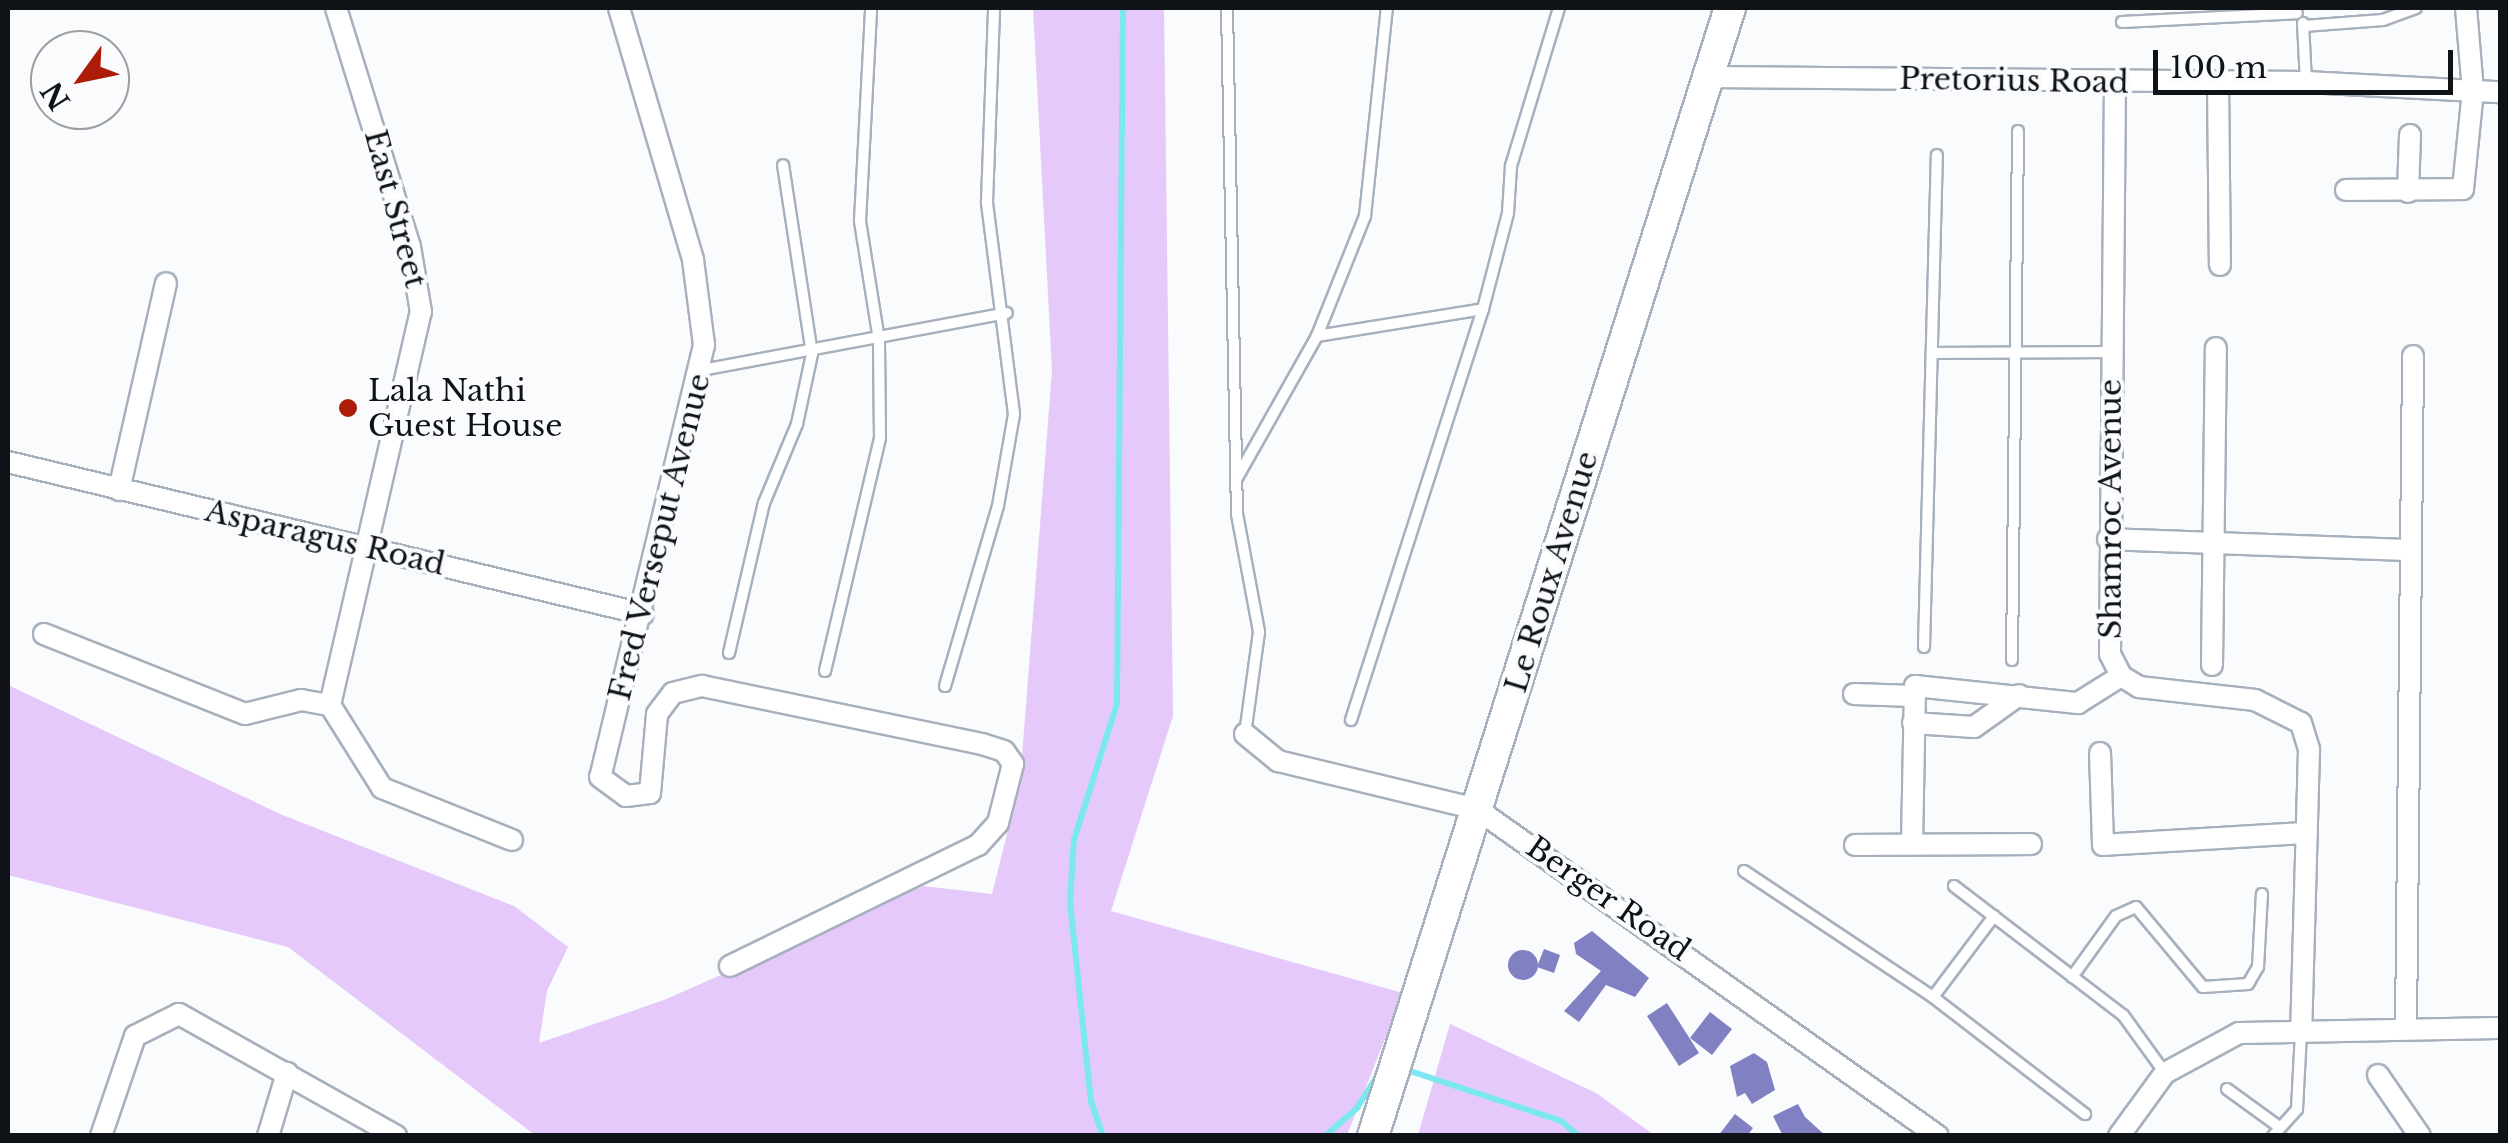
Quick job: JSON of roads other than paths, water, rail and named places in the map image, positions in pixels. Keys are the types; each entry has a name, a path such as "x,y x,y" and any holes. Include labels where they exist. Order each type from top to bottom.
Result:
{"main road":[{"name":"Le Roux Avenue","path":"1373,1136 1730,8"}],"street":[{"name":"East Street","path":"330,705 372,548 420,332 420,290 336,8"},
{"name":"Fred Verseput Avenue","path":"619,8 699,285 702,370 600,776 626,796 650,793 657,714 673,693 702,686 1010,757 1004,810 978,845 730,966"},
{"path":"2346,190 2463,189 2473,91 2466,8"},
{"name":"Pretorius Road","path":"1708,78 2306,82 2500,92"},
{"name":"Shamroc Avenue","path":"2115,82 2108,539 2110,654 2121,676 2139,687 2256,700 2291,712 2309,750 2301,1030"},
{"path":"2218,82 2220,264"},
{"path":"2408,192 2410,135"},
{"path":"120,490 166,283"},
{"path":"2212,665 2216,348"},
{"path":"2406,1028 2413,356"},
{"name":"Asparagus Road","path":"8,462 643,614"},
{"path":"2108,539 2411,550"},
{"path":"44,634 246,714 300,700 330,705 382,788 512,840"},
{"path":"1854,694 1914,691 2019,695 2078,703 2121,676"},
{"path":"1912,844 1914,691"},
{"path":"1913,723 1974,727 2019,695"},
{"name":"Berger Road","path":"1244,734 1278,761 1477,809 1938,1136"},
{"path":"2100,753 2102,845 2307,833"},
{"path":"1855,845 2031,844"},
{"path":"101,1136 130,1045 144,1026 167,1015 189,1014 396,1136"},
{"path":"2118,1136 2165,1074 2239,1033 2500,1028"},
{"path":"268,1136 287,1073"},
{"path":"2378,1075 2420,1136"}],"lane":[{"path":"825,671 872,487 879,340 860,221 871,8"},
{"path":"944,686 1005,478 1015,392 1007,313 987,202 994,8"},
{"path":"1227,8 1240,548 1259,632 1244,734"},
{"path":"1237,478 1317,336 1371,188 1388,8"},
{"path":"1351,720 1483,309 1508,213 1511,166 1559,8"},
{"path":"2304,26 2383,20 2416,8"},
{"path":"2122,22 2294,10 2304,26 2306,82"},
{"path":"2012,660 2019,353 2018,131"},
{"path":"1924,647 1937,155"},
{"path":"729,653 764,503 797,424 812,354 783,165"},
{"path":"1317,336 1483,309"},
{"path":"702,370 812,354 1007,313"},
{"path":"1932,353 2112,352"},
{"path":"1744,871 1932,997 2085,1114"},
{"path":"1954,886 2123,1016 2165,1074"},
{"path":"2072,976 2116,916 2136,907 2203,987 2248,984 2258,966 2262,894"},
{"path":"1932,997 1994,916"},
{"path":"2227,1088 2276,1131 2296,1109 2301,1030"}],"waterway":[{"path":"1103,1136 1091,1102 1070,903 1074,840 1117,704 1123,8"},
{"path":"1325,1136 1357,1108 1384,1065"},
{"path":"1404,1069 1561,1121 1579,1136"}],"place":[{"name":"Lala Nathi Guest House","path":"348,408"}]}
